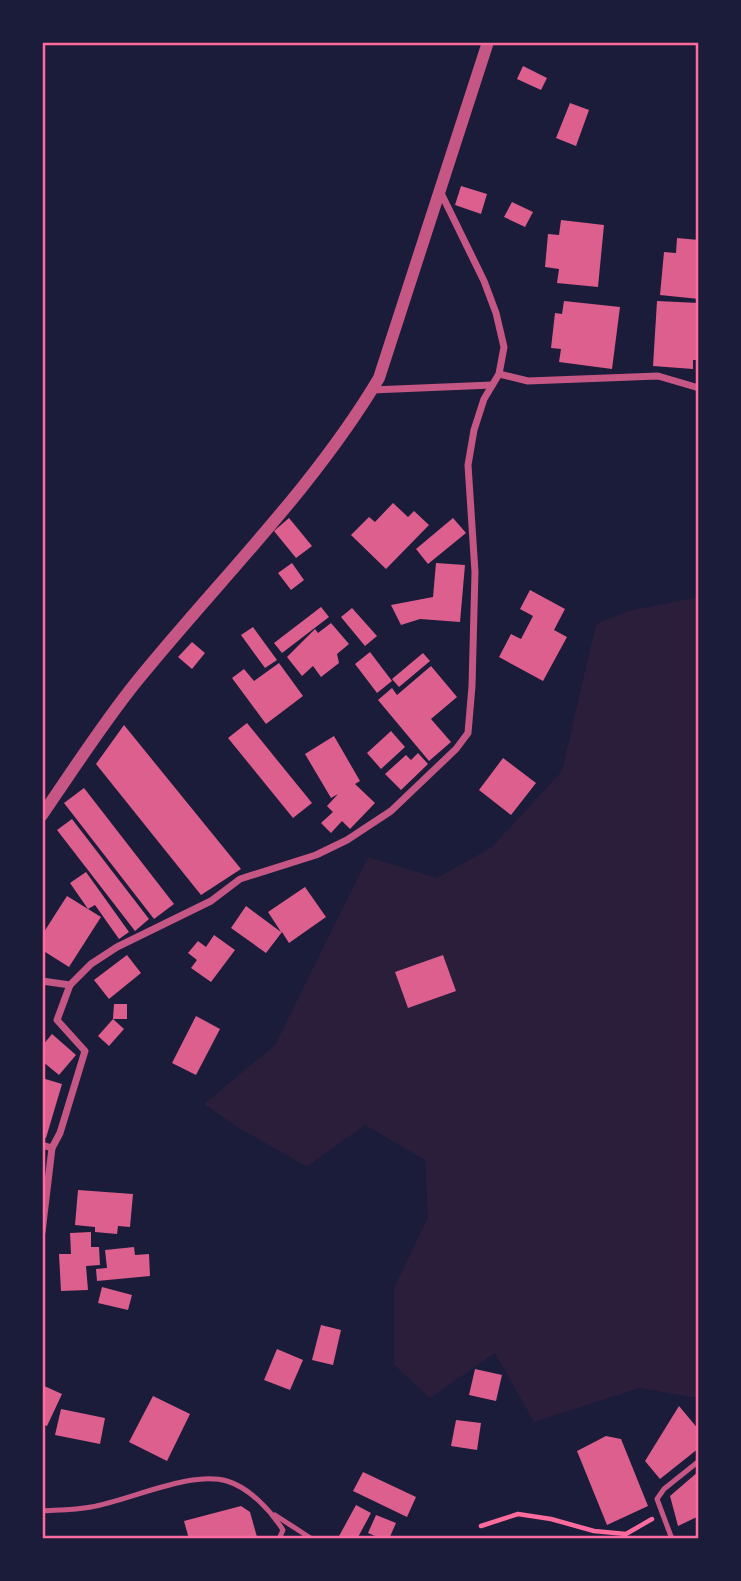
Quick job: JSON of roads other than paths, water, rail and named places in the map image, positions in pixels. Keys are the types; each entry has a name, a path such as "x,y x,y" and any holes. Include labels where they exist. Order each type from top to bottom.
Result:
{"street":[{"path":"42,815 136,682 306,482 350,426 379,378 488,42"},
{"path":"42,1232 52,1148 60,1133 85,1051 57,1020 70,985 91,964 117,947 211,901 240,879 316,855 347,840 391,811 456,749 468,733 475,572 468,465 474,430 484,399 499,374 504,346 484,281 440,190"},
{"path":"499,374 528,381 658,376 699,388"},
{"path":"372,390 492,385"},
{"path":"42,981 70,985"},
{"path":"42,1145 52,1148"}],"lane":[{"path":"672,1539 657,1499 664,1489 699,1461"},
{"path":"42,1511 90,1508 197,1479 228,1481 255,1497 272,1513 312,1539"},
{"path":"272,1513 283,1530 279,1539"}]}
